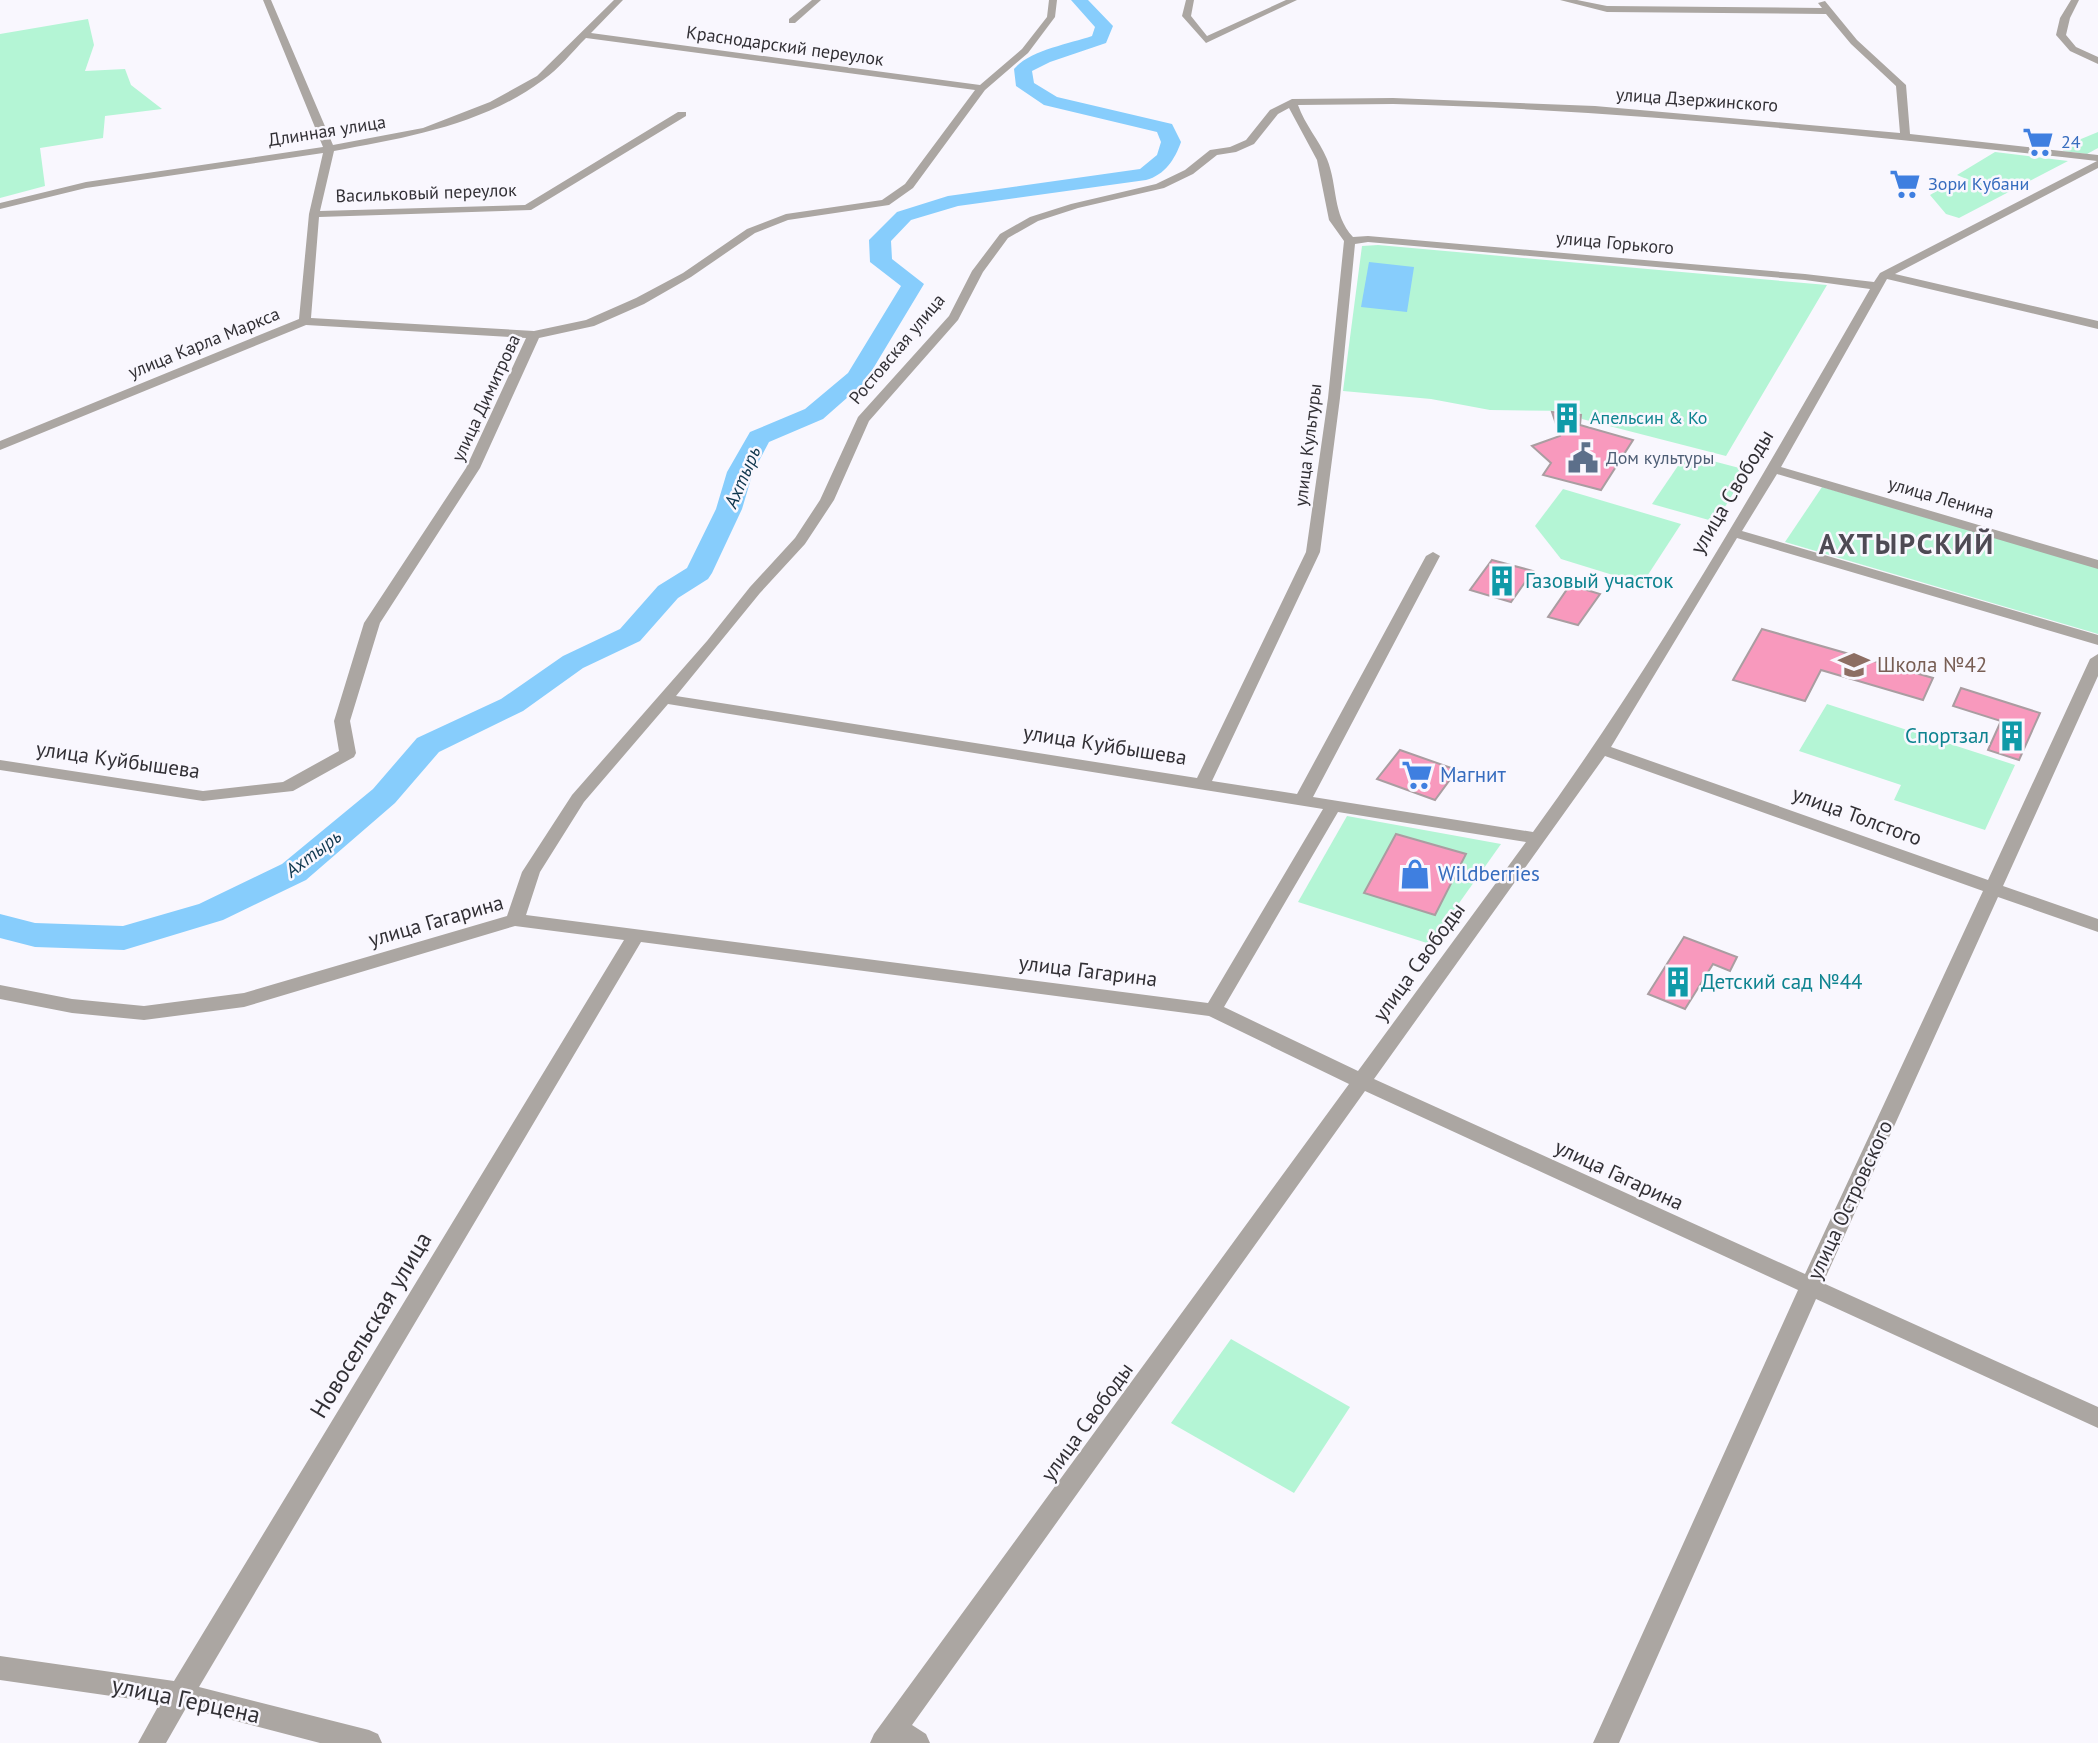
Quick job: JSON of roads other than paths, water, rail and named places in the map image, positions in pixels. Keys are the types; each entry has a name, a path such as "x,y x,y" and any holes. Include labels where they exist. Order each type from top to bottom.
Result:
{"street":[{"path":"267,0 329,149"},
{"name":"Длинная улица","path":"0,206 86,185 329,149 426,131 493,104 540,78 619,0"},
{"path":"792,21 817,0"},
{"name":"улица Димитрова","path":"348,753 342,721 372,623 473,468 534,335 590,323 640,302 687,275 751,231 786,217 885,202 909,186 982,88 1025,51 1051,16 1052,0"},
{"path":"1190,0 1186,16 1206,40 1293,0"},
{"path":"1564,0 1607,9 1826,11"},
{"path":"1821,0 1826,11 1854,42 1902,85 1905,137"},
{"path":"2075,0 2065,18 2061,35 2073,49 2098,61"},
{"name":"Краснодарский переулок","path":"583,35 982,88"},
{"name":"улица Дзержинского","path":"1292,102 1351,100 1487,104 1793,125 2098,158"},
{"path":"1292,102 1297,119 1324,163 1332,214 1350,241"},
{"name":"Ростовская улица","path":"515,920 531,872 578,799 755,590 800,541 827,500 863,420 954,317 978,271 1004,236 1034,219 1075,206 1160,186 1189,172 1214,152 1232,150 1250,142 1274,112 1292,102"},
{"name":"Васильковый переулок","path":"314,214 527,208 682,114"},
{"name":"улица Карла Маркса","path":"0,446 305,320 314,214 329,149"},
{"path":"1880,280 2098,164"},
{"name":"улица Горького","path":"1350,241 1396,242 1805,277 1880,280 2098,325"},
{"name":"улица Культуры","path":"1203,783 1313,552 1334,398 1350,241"},
{"name":"улица Свободы","path":"888,1736 1601,749 1773,469 1880,280"},
{"path":"305,320 534,335"},
{"name":"улица Ленина","path":"1773,469 2098,565"},
{"path":"1734,533 2098,640"},
{"path":"1303,799 1433,556"},
{"name":"улица Островского","path":"1606,1743 1810,1287 2098,659"},
{"name":"улица Куйбышева","path":"665,699 1538,838"},
{"name":"улица Толстого","path":"1601,749 2098,926"},
{"name":"улица Куйбышева","path":"0,765 203,796 287,788 348,753"},
{"path":"1213,1010 1334,804"},
{"name":"улица Гагарина","path":"0,992 72,1006 144,1013 244,1000 515,920 1213,1010 1361,1081 2098,1418"},
{"name":"Новосельская улица","path":"150,1743 637,934"},
{"name":"улица Герцена","path":"0,1668 180,1694 369,1743"},
{"path":"888,1736 916,1743"}],"water":[{"path":"1369,262 1414,267 1407,312 1361,307"}],"waterway":[{"name":"Ахтырь","path":"0,926 35,935 124,938 211,912 294,872 384,796 428,745 512,705 573,662 630,635 668,592 698,573 729,509 740,472 759,437 814,414 857,377 913,284 881,262 880,240 904,216 955,200 1146,174 1166,158 1171,142 1165,128 1051,101 1025,86 1023,69 1044,58 1100,39 1104,26 1079,0"}],"place":[{"name":"24","path":"2038,142"},
{"name":"Зори Кубани","path":"1905,184"},
{"name":"Апельсин & Ко","path":"1567,418"},
{"name":"Дом культуры","path":"1583,458"},
{"name":"Газовый участок","path":"1502,581"},
{"name":"Школа №42","path":"1854,665"},
{"name":"Спортзал","path":"2012,736"},
{"name":"Магнит","path":"1417,775"},
{"name":"Wildberries","path":"1415,874"},
{"name":"Детский сад №44","path":"1678,982"}],"district":[{"name":"АХТЫРСКИЙ","path":"1907,544"}]}
